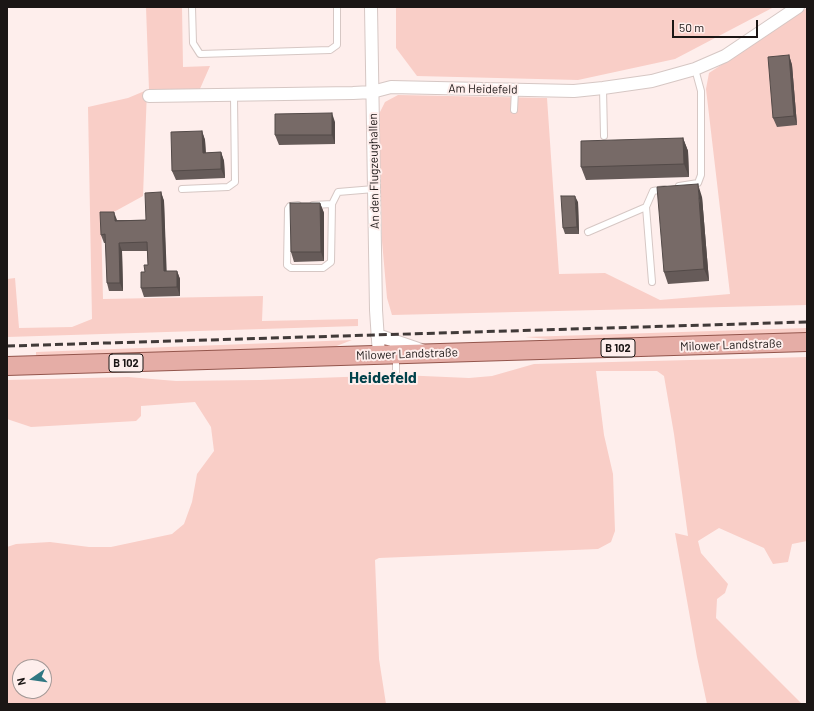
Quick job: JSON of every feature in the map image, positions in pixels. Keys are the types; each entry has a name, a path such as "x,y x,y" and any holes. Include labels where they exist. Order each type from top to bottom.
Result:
{"main road":[{"name":"Milower Landstraße","path":"7,366 807,342"}],"street":[{"name":"An den Flugzeughallen","path":"370,7 377,335 387,355"},
{"name":"Am Heidefeld","path":"149,96 234,96 372,92 392,87 574,91 603,88 652,80 695,69 725,56 798,7"},
{"path":"377,335 429,353"}],"lane":[{"path":"192,7 193,43 200,54 330,50 337,45 336,7"},
{"path":"676,187 698,183 701,175 701,92 695,69"},
{"path":"603,88 604,136"},
{"path":"514,110 515,90"},
{"path":"182,189 228,187 235,182 234,96"},
{"path":"652,282 646,207 653,191 668,188"},
{"path":"332,204 290,206 288,209 288,265 290,268 323,268 331,262 332,204 338,192 374,189"},
{"path":"588,232 646,207"},
{"path":"387,355 396,372"}],"shaded area":[{"path":"146,7 182,7 183,67 210,66 199,91 149,90"},
{"path":"396,7 774,7 675,59 578,80 417,76 396,48"},
{"path":"807,8 807,305 392,315 387,298 382,241 379,114 385,102 398,95 547,98 559,274 605,273 660,300 730,294 706,89 709,73"},
{"path":"147,90 143,196 101,219 103,299 263,296 262,321 358,319 358,326 7,337 7,279 15,278 19,328 72,327 92,319 88,107 128,98"},
{"path":"807,328 807,335 571,341 525,337"},
{"path":"352,340 334,347 36,359 36,352"},
{"path":"807,357 807,541 792,544 788,562 773,564 764,548 719,528 698,541 701,553 728,584 725,593 717,599 716,618 802,704 707,704 675,533 688,536 674,434 664,376 657,371 596,371 604,435 613,474 615,531 611,542 598,549 379,558 375,560 379,659 386,704 7,704 7,547 16,544 50,542 89,547 111,547 172,534 184,524 192,502 197,474 214,451 211,427 195,402 141,406 141,416 136,421 31,427 7,419 7,380 128,377 176,381 260,380 400,375 469,378 492,376 534,364"}],"building":[{"path":"789,55 794,116 773,118 768,57"},
{"path":"332,113 332,135 275,135 275,114"},
{"path":"202,131 203,153 221,152 221,169 172,171 171,132"},
{"path":"683,138 684,164 581,167 581,141"},
{"path":"698,184 704,269 664,272 657,187"},
{"path":"161,192 164,271 177,271 177,287 141,288 141,272 145,272 144,265 148,265 147,242 119,243 120,283 107,283 105,234 101,235 100,212 114,212 115,221 146,220 145,193"},
{"path":"561,196 575,196 577,227 563,228"},
{"path":"290,203 320,203 321,252 291,252"}],"railway":[{"path":"7,346 807,322"}],"district":[{"name":"Heidefeld","path":"383,378"}]}
